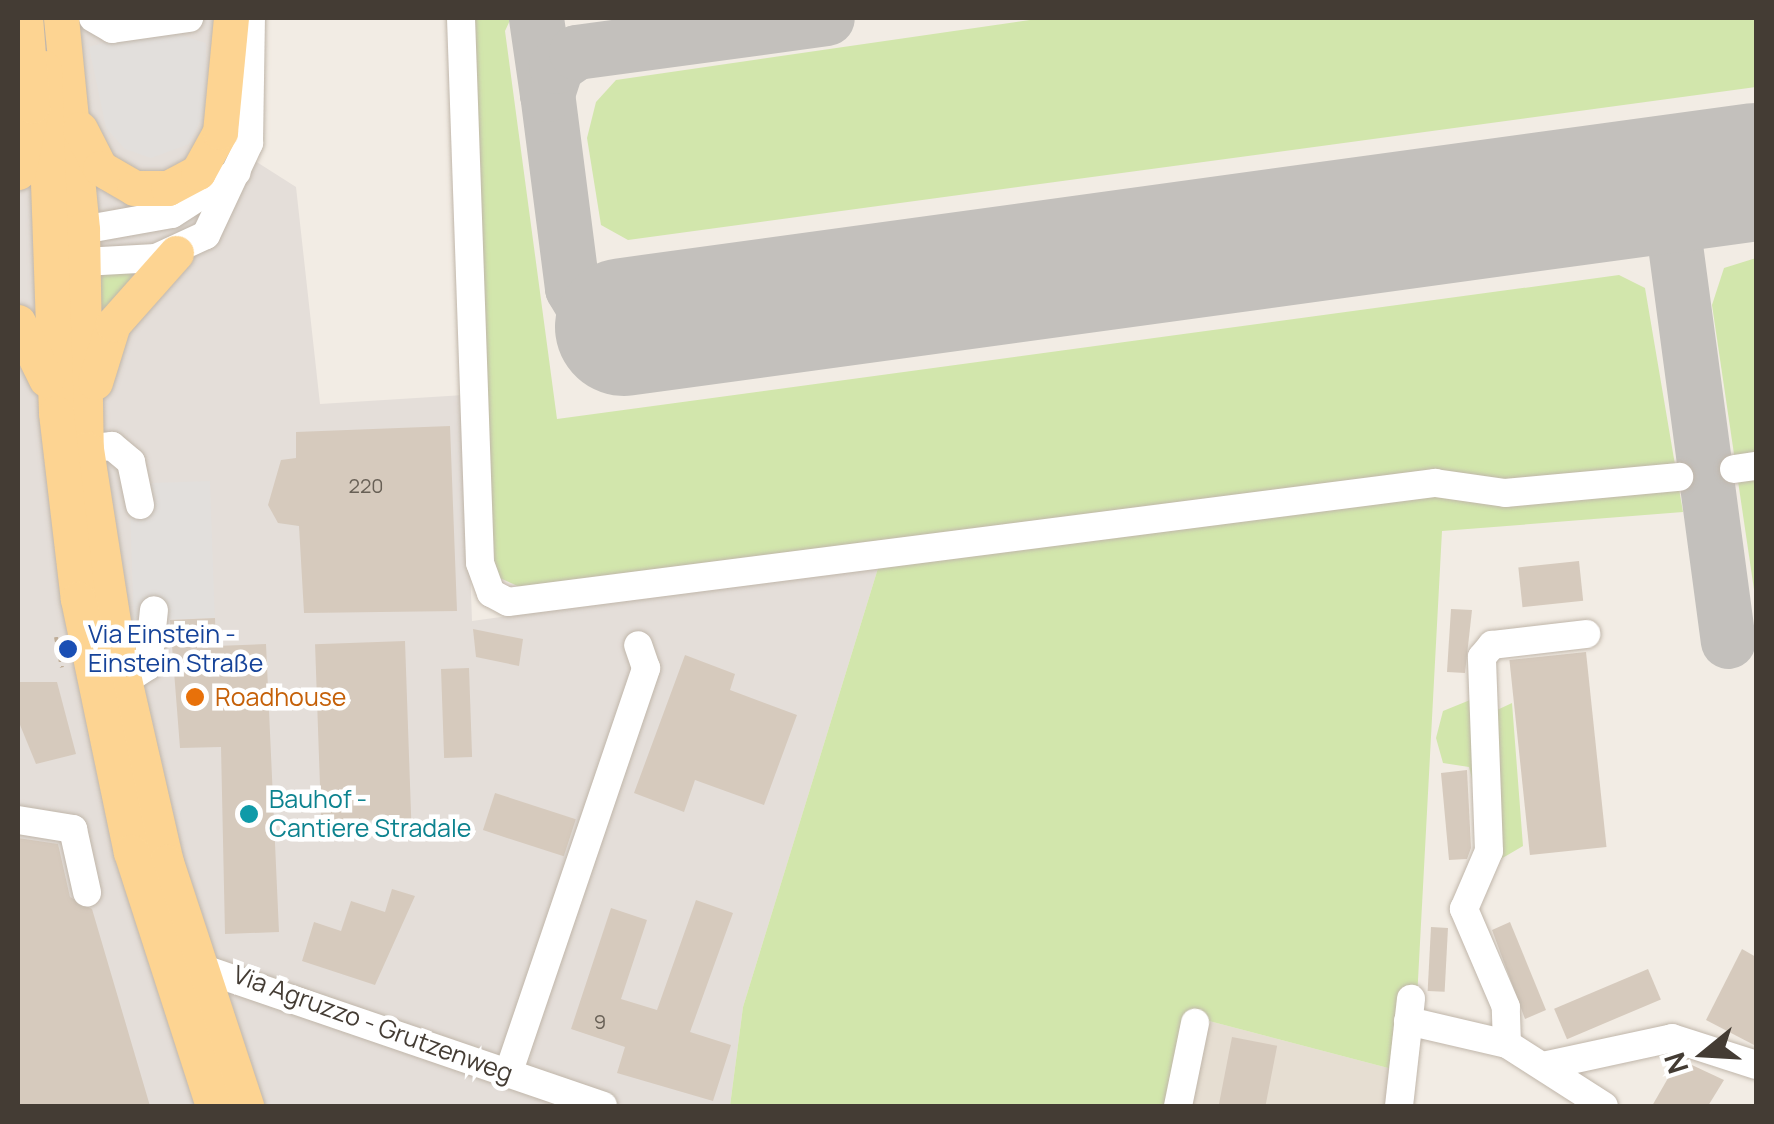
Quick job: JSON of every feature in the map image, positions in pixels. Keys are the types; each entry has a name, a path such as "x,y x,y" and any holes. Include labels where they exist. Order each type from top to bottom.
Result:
{"main road":[{"path":"18,172 32,106 25,18"},
{"path":"55,24 84,144 106,173 157,190 188,179 212,152 231,18"},
{"path":"55,24 38,249 56,413 103,735 213,1106"},
{"path":"38,249 85,443 123,682 198,967 246,1106"},
{"path":"85,443 113,324 176,253"},
{"path":"18,322 56,413"}],"street":[{"path":"93,18 112,29 189,18"},
{"path":"38,249 176,253 206,235 242,168 251,18"},
{"path":"461,18 480,563 492,593 508,602 1435,483 1505,493 1679,477"},
{"path":"38,249 193,206 242,168"},
{"path":"85,443 112,446 131,462 140,505"},
{"path":"123,682 148,666 154,610"},
{"path":"1507,1044 1506,1007 1464,909 1489,851 1482,657 1497,644 1586,634"},
{"path":"521,1087 646,668 638,645"},
{"path":"18,820 72,828 87,892"},
{"name":"Via Agruzzo - Grutzenweg","path":"198,967 521,1087 604,1106"},
{"path":"1399,1106 1410,1010 1507,1044 1604,1106"},
{"path":"1178,1106 1195,1023"},
{"path":"1544,1066 1672,1038 1756,1065"}],"shaded area":[{"path":"18,18 215,18 211,133 296,187 320,404 464,395 472,621 879,565 743,1007 730,1106 18,1106"},
{"path":"155,27 206,43 207,108 189,144 151,158 125,149 106,128 89,47"},
{"path":"210,481 215,618 134,621 129,484"},
{"path":"1190,1016 1392,1069 1407,1106 1171,1106"}],"green space":[{"path":"468,18 511,18 505,31 557,419 1619,275 1645,288 1683,512 1442,531 1417,999 1392,1069 1190,1016 1171,1106 730,1106 743,1007 879,565 543,597 495,576"},
{"path":"1044,18 1756,18 1756,87 628,240 601,225 587,138 596,102 616,80"},
{"path":"1756,258 1756,603 1712,305 1724,268"},
{"path":"136,270 101,324 99,275"},
{"path":"1475,698 1497,710 1512,703 1523,846 1494,863 1469,767 1443,763 1436,738 1443,711"}],"building":[{"path":"450,426 457,611 304,613 299,526 278,523 268,505 281,460 296,458 296,432"},
{"path":"1579,561 1583,601 1523,607 1518,567"},
{"path":"1451,609 1472,610 1465,673 1447,672"},
{"name":"Bauhof - Cantiere Stradale","path":"215,618 216,646 266,644 279,932 225,934 221,747 180,748 170,620"},
{"path":"473,629 523,639 519,666 476,657"},
{"path":"405,641 411,819 321,822 315,644"},
{"path":"1586,652 1606,847 1530,855 1509,660"},
{"path":"685,655 735,674 730,690 797,715 764,805 695,780 684,812 634,793"},
{"path":"469,668 472,757 444,758 441,669"},
{"path":"18,682 57,682 76,754 36,764 18,720"},
{"path":"1467,770 1471,848 1467,859 1449,860 1441,773"},
{"path":"495,793 576,819 564,856 483,830"},
{"path":"18,838 58,844 70,897 92,909 150,1106 18,1106"},
{"path":"392,889 415,896 375,985 302,961 314,922 341,931 351,901 385,912"},
{"path":"696,900 733,913 690,1032 731,1045 713,1101 617,1073 625,1047 571,1029 611,908 647,920 621,999 657,1010"},
{"path":"1510,922 1546,1010 1525,1019 1492,930"},
{"path":"1431,927 1448,928 1445,992 1428,991"},
{"path":"1742,949 1756,957 1756,1046 1706,1020"},
{"path":"1648,969 1661,999 1567,1039 1554,1009"},
{"path":"1232,1037 1277,1046 1265,1106 1219,1106"},
{"path":"1679,1059 1724,1080 1708,1106 1652,1106"}],"taxiway":[{"path":"536,18 547,94"},
{"path":"624,327 590,318 572,288 547,94 556,66 576,52 827,18"},
{"path":"1667,185 1728,641"}],"runway":[{"path":"624,327 1756,172"}],"place":[{"name":"Via Einstein - Einstein Straße","path":"68,649"},
{"name":"Roadhouse","path":"195,697"},
{"name":"Bauhof - Cantiere Stradale","path":"249,814"}]}
